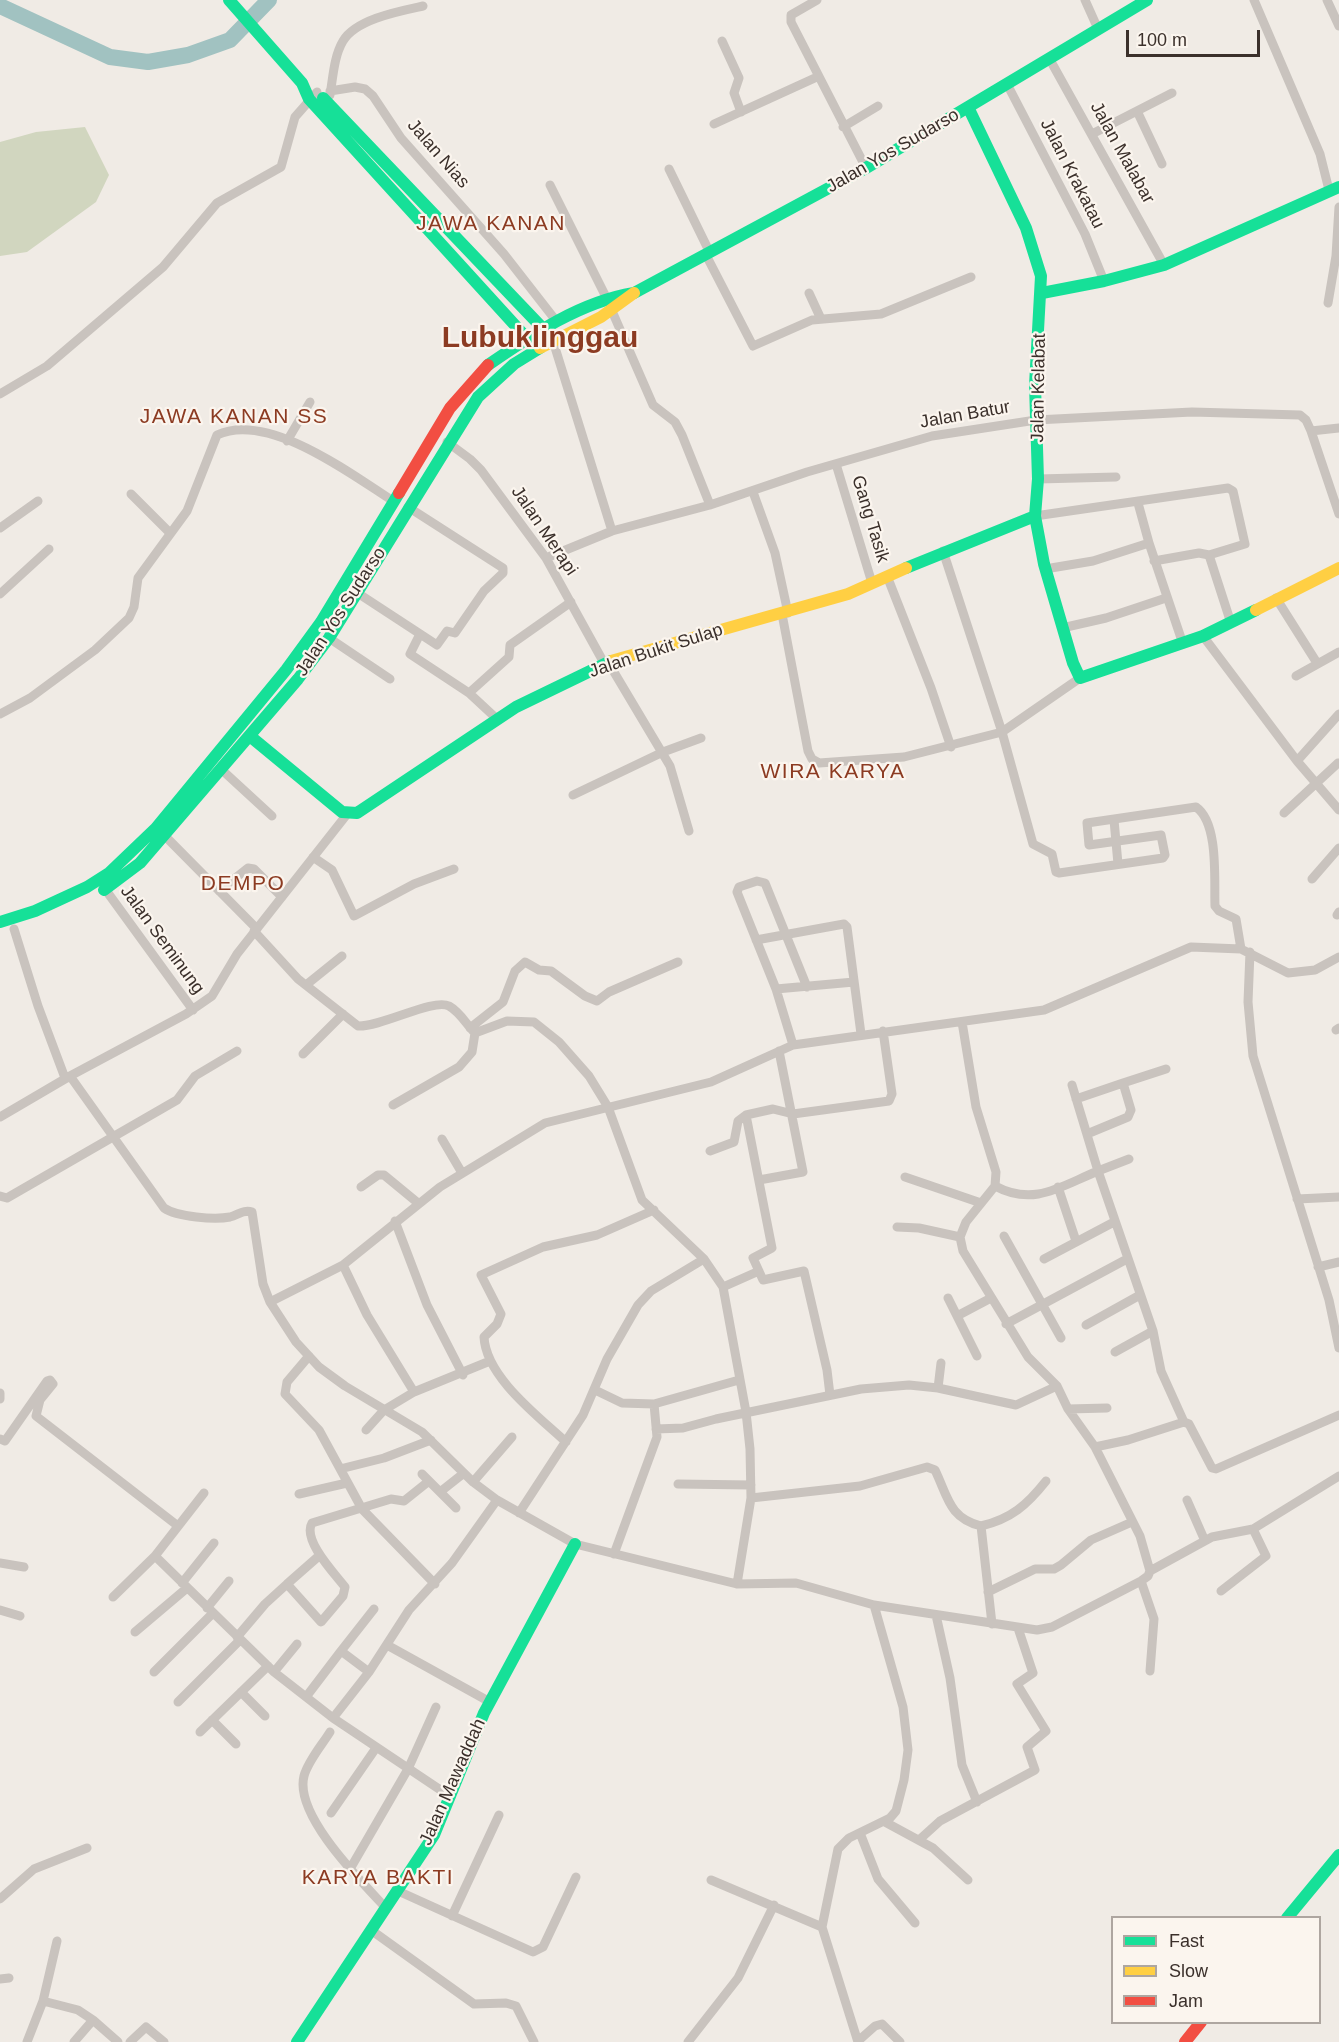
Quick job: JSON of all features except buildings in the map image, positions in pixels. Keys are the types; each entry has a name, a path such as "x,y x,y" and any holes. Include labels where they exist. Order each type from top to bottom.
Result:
{"main road":[{"path":"229,0 536,349"},
{"name":"Jalan Yos Sudarso","path":"0,934 15,929 68,902 130,855 240,726 321,622 435,435 467,387 488,365 544,327 607,299 634,292 866,168 1147,0"},
{"path":"313,96 329,97 544,327 553,340"},
{"name":"Jalan Kelabat","path":"968,107 1026,228 1038,262 1042,293 1036,364 1038,479 1035,516 1045,569 1062,628 1080,678"},
{"path":"1042,293 1104,281 1164,265 1334,189"},
{"name":"Jalan Yos Sudarso","path":"0,922 105,890 140,863 251,737 328,638 478,397 500,376 536,349 612,311 634,292"},
{"name":"Jalan Bukit Sulap","path":"348,813 357,813 516,707 606,662 848,594 943,551 1035,516"},
{"path":"1080,678 1203,636 1230,620 1339,568"},
{"path":"240,726 342,812 348,813"},
{"name":"Jalan Mawaddah","path":"297,2042 434,1835 490,1701 575,1544"},
{"path":"1288,1916 1339,1855"},
{"path":"1185,2042 1199,2024"}],"street":[{"path":"817,0 790,17 817,77 866,168"},
{"path":"1085,0 1098,29"},
{"path":"1254,0 1334,189"},
{"path":"1327,0 1339,26"},
{"path":"329,97 342,42 349,33 386,14 423,6"},
{"path":"722,41 739,78 734,93 741,112"},
{"name":"Jalan Malabar","path":"1049,58 1164,265"},
{"path":"714,124 817,77"},
{"name":"Jalan Krakatau","path":"1007,84 1085,234 1104,281"},
{"name":"Jalan Nias","path":"329,97 355,87 365,89 373,96 400,138 504,254 557,322"},
{"path":"1092,134 1172,93"},
{"path":"0,394 46,366 163,267 217,203 282,167 295,117 313,96"},
{"path":"843,127 878,106"},
{"path":"1137,111 1162,164"},
{"path":"669,169 750,345 782,334 805,322 881,314 907,301 972,277"},
{"path":"550,185 607,299"},
{"path":"1328,303 1336,256 1339,207"},
{"path":"809,293 821,319"},
{"path":"612,311 653,405 675,423 682,435 710,505"},
{"path":"553,340 612,531"},
{"path":"287,441 310,402"},
{"name":"Jalan Batur","path":"546,558 612,531 710,505 932,436 1036,420 1192,412 1292,414 1306,420 1311,431"},
{"path":"1339,428 1311,431 1339,514"},
{"path":"0,714 30,698 121,626 134,607 138,578 187,511 217,435 224,432 273,433 330,461 393,501"},
{"name":"Jalan Merapi","path":"435,435 449,443 481,470 546,558 606,662 663,752 670,766 689,831"},
{"name":"Gang Tasik","path":"836,464 872,584"},
{"path":"1038,479 1116,477"},
{"path":"1035,516 1138,503 1223,488 1231,489 1245,544 1209,555 1199,553 1154,561"},
{"path":"753,492 775,553 808,751 812,759 819,763 904,757 951,747 1002,732 1080,678"},
{"path":"131,494 170,533"},
{"path":"0,528 38,501"},
{"path":"1138,503 1154,561 1183,644"},
{"path":"356,592 437,645 447,632 454,633 484,591 504,571 408,507"},
{"path":"1045,569 1093,561 1149,543"},
{"path":"0,594 49,549"},
{"path":"943,551 1002,732 1030,839 1039,848 1052,854 1057,873 1165,855 1161,835 1089,845 1086,824 1196,807 1204,816 1212,838 1215,906 1219,911 1236,919 1246,950 1253,1056 1318,1267 1339,1345"},
{"path":"1209,555 1230,620"},
{"path":"887,576 931,688 951,747"},
{"path":"1062,628 1106,618 1166,598"},
{"path":"1276,598 1317,663"},
{"path":"469,693 508,657 510,645 571,602"},
{"path":"420,634 410,654 469,693 497,719"},
{"path":"1203,636 1297,761 1339,810"},
{"path":"328,638 390,679"},
{"path":"1296,676 1339,652"},
{"path":"1297,761 1339,714"},
{"path":"573,795 663,752 701,738"},
{"path":"1284,813 1317,785 1338,763"},
{"path":"222,770 272,816"},
{"path":"0,1118 67,1077 193,1010 212,996 220,986 228,967 348,813"},
{"path":"1114,820 1118,864"},
{"path":"165,836 306,985 358,1026 381,1024 434,1005 445,1004 471,1029 472,1052 459,1067 393,1105"},
{"path":"1312,879 1339,848"},
{"path":"313,857 328,865 334,873 354,916 414,884 454,869"},
{"path":"219,891 248,868 254,869 282,897"},
{"path":"793,1045 776,989 737,892 739,887 757,881 762,881 768,886 807,987"},
{"name":"Jalan Seminung","path":"105,890 193,1010"},
{"path":"756,939 844,924 848,932 861,1034"},
{"path":"15,929 38,1006 67,1077 157,1201 170,1212 228,1217 246,1210 252,1212 263,1284 270,1302 309,1356 345,1386 413,1425 473,1482 497,1500 575,1544 737,1584 796,1583 874,1605 1037,1630 1052,1627 1141,1581 1148,1576 1150,1571 1205,1541 1219,1535 1254,1529 1339,1476"},
{"path":"270,1302 343,1265 418,1203 539,1125 711,1082 793,1045 883,1031 1015,1016 1057,1006 1191,947 1246,950 1288,973 1315,970 1339,957"},
{"path":"306,985 342,957"},
{"path":"471,1029 503,1002 514,971 525,962 539,970 551,971 585,996 597,1001 609,992 678,962"},
{"path":"776,989 854,982"},
{"path":"303,1054 343,1014"},
{"path":"471,1029 507,1021 534,1022 567,1050 589,1076 608,1107 638,1193 704,1259 723,1287 746,1412 751,1485 751,1498 737,1584"},
{"path":"962,1022 976,1107 996,1172 995,1186 966,1222 960,1237 963,1251 1028,1357 1057,1386 1068,1409 1095,1447 1140,1536 1150,1571"},
{"path":"710,1150 734,1142 738,1121 747,1115 773,1109 793,1114 889,1101 892,1094 883,1031"},
{"path":"0,1196 7,1198 177,1100 195,1076 237,1051"},
{"path":"759,1180 803,1173 779,1051"},
{"path":"1076,1099 1166,1069"},
{"path":"1087,1134 1128,1118 1131,1110 1123,1083"},
{"path":"1072,1085 1114,1222 1153,1331 1161,1371 1184,1422 1189,1424 1209,1465 1216,1469 1339,1415"},
{"path":"747,1115 772,1250 754,1256 763,1280 804,1271 827,1370 830,1395"},
{"path":"442,1139 462,1173"},
{"path":"995,1186 1010,1194 1026,1197 1039,1196 1129,1159"},
{"path":"361,1187 378,1175 384,1175 418,1203"},
{"path":"905,1177 981,1203"},
{"path":"1058,1187 1076,1242"},
{"path":"1297,1199 1339,1197"},
{"path":"566,1442 508,1386 490,1361 484,1337 497,1324 501,1314 481,1275 543,1247 597,1235 654,1210"},
{"path":"395,1221 427,1305 463,1375"},
{"path":"1044,1259 1114,1222"},
{"path":"897,1227 919,1228 960,1237"},
{"path":"1004,1236 1061,1338"},
{"path":"519,1513 566,1442 595,1390 607,1359 643,1299 704,1259"},
{"path":"1006,1324 1127,1259"},
{"path":"1318,1267 1339,1262"},
{"path":"343,1265 367,1315 414,1392"},
{"path":"723,1287 759,1271"},
{"path":"1086,1325 1140,1295"},
{"path":"948,1298 977,1356"},
{"path":"957,1316 991,1298"},
{"path":"1114,1352 1153,1331"},
{"path":"309,1356 287,1382 285,1394 319,1430 362,1509 435,1584"},
{"path":"366,1430 384,1410 414,1392 463,1375 490,1361"},
{"path":"938,1388 941,1363"},
{"path":"0,1439 5,1442 46,1381 50,1380 53,1384 40,1400 36,1416 178,1526"},
{"path":"595,1390 622,1403 654,1404 739,1380"},
{"path":"656,1430 683,1428 746,1412 830,1395 900,1386 938,1388 1016,1405 1057,1386"},
{"path":"0,1393 0,1399"},
{"path":"614,1554 657,1437 654,1404"},
{"path":"1068,1409 1107,1408"},
{"path":"1095,1447 1128,1440 1184,1422"},
{"path":"473,1482 512,1437"},
{"path":"340,1469 384,1458 431,1440"},
{"path":"751,1498 860,1486 927,1467 935,1470 960,1519 981,1526 1001,1521 1018,1511 1046,1481"},
{"path":"440,1492 464,1473"},
{"path":"287,1584 318,1620 323,1621 343,1596 345,1587 320,1555 309,1531 312,1523 391,1499 404,1501 425,1477 456,1508"},
{"path":"299,1494 347,1483"},
{"path":"678,1484 751,1485"},
{"path":"113,1597 155,1556 204,1493"},
{"path":"333,1718 369,1672 409,1610 435,1584 497,1500"},
{"path":"1187,1500 1205,1541"},
{"path":"988,1592 1035,1569 1054,1569 1091,1540 1132,1522"},
{"path":"981,1526 992,1624"},
{"path":"1221,1591 1266,1556 1254,1529"},
{"path":"135,1632 184,1585 214,1544"},
{"path":"178,1701 239,1639 266,1604 320,1555"},
{"path":"155,1556 271,1669 333,1718 451,1797"},
{"path":"0,1563 24,1567"},
{"path":"154,1672 210,1611 228,1581"},
{"path":"1141,1581 1154,1618 1150,1671"},
{"path":"874,1605 903,1707 908,1750 896,1811 885,1822 842,1842 838,1849 822,1927 858,2042 875,2026 882,2024 900,2042"},
{"path":"306,1697 374,1609"},
{"path":"0,1610 20,1616"},
{"path":"936,1614 952,1688 962,1766 977,1802"},
{"path":"919,1840 940,1821 1032,1773 1034,1766 1027,1747 1046,1732 1017,1684 1033,1673 1018,1628"},
{"path":"200,1732 241,1692 271,1669 297,1644"},
{"path":"387,1645 490,1701"},
{"path":"341,1652 369,1672"},
{"path":"241,1692 265,1716"},
{"path":"350,1869 408,1769 436,1707"},
{"path":"212,1720 236,1744"},
{"path":"330,1732 305,1773 304,1789 318,1824 335,1853 385,1907"},
{"path":"331,1813 376,1748"},
{"path":"452,1916 499,1815"},
{"path":"885,1822 933,1848 968,1881"},
{"path":"860,1833 878,1880 915,1923"},
{"path":"0,1899 34,1869 87,1848"},
{"path":"398,1891 528,1952 538,1951 543,1947 576,1877"},
{"path":"711,1880 822,1927"},
{"path":"688,2042 738,1978 774,1905"},
{"path":"371,1930 474,2004 507,2003 516,2006 534,2042"},
{"path":"27,2042 43,2001 57,1941"},
{"path":"43,2001 78,2010 117,2042"},
{"path":"74,2042 93,2020"},
{"path":"130,2042 146,2027 164,2042"}],"green space":[{"path":"85,127 109,175 96,202 27,252 0,256 0,142 36,132"}],"waterway":[{"path":"0,6 110,57 148,62 188,55 230,40 269,0"}],"traffic: fast":[{"path":"229,0 302,83 309,99 533,345"},
{"path":"488,365 558,321 595,304 634,293 866,168 1147,0"},
{"path":"323,98 549,335"},
{"path":"968,107 1026,228 1041,276 1035,385 1038,479 1035,516 1044,564 1073,663 1080,678 1203,636 1256,610"},
{"path":"1042,293 1104,281 1164,265 1339,187"},
{"path":"104,890 140,863 298,679 329,638 478,397 514,364 540,348"},
{"path":"0,922 35,911 87,887 109,873 156,828 286,670 321,622 399,493"},
{"path":"906,568 1035,516"},
{"path":"251,737 342,812 357,813 516,707 611,661"},
{"path":"297,2042 434,1835 484,1713 575,1544"},
{"path":"1289,1916 1339,1855"}],"traffic: slow":[{"path":"540,348 601,317 634,293"},
{"path":"611,661 848,594 906,568"},
{"path":"1256,610 1339,568"}],"traffic: jam":[{"path":"399,493 450,408 488,365"},
{"path":"1185,2042 1199,2024"}],"district":[{"name":"JAWA KANAN","path":"491,224"},
{"name":"Lubuklinggau","path":"540,339"},
{"name":"JAWA KANAN SS","path":"234,417"},
{"name":"WIRA KARYA","path":"833,772"},
{"name":"DEMPO","path":"243,884"},
{"name":"KARYA BAKTI","path":"378,1878"}]}
